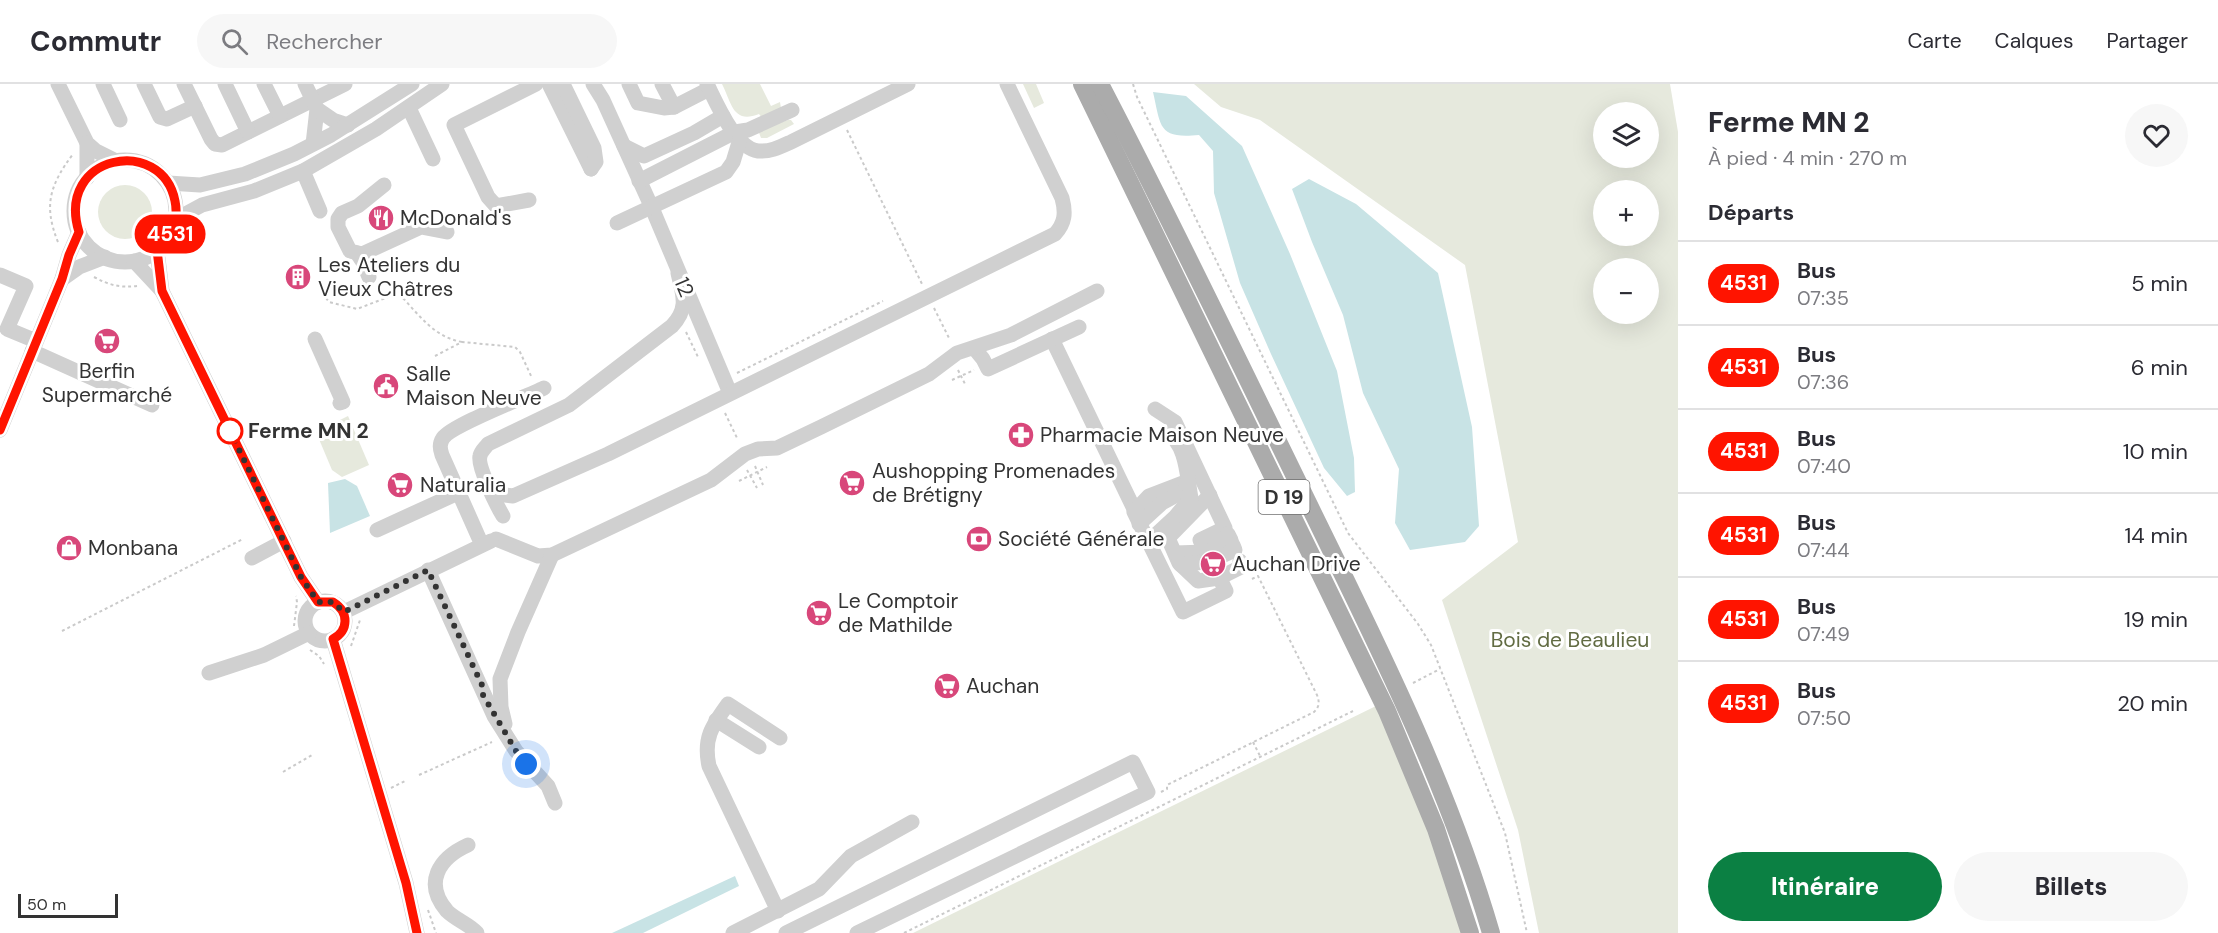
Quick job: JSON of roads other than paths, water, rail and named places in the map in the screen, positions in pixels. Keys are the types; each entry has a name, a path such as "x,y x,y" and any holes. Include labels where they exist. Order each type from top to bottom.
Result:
{"main road":[{"name":"D 19","path":"1082,84 1387,711 1436,830 1467,928"},
{"name":"D 19","path":"1100,84 1153,187 1406,705 1457,829 1491,933"}],"street":[{"path":"58,84 81,145 87,178"},
{"path":"104,84 120,120"},
{"path":"144,84 160,117 167,119 195,106"},
{"path":"184,84 215,144 222,146 280,116 315,104 345,84"},
{"path":"225,84 248,132"},
{"path":"264,84 280,116"},
{"path":"305,84 315,104 333,120 348,125"},
{"path":"168,183 201,185 245,174 313,144 348,125 412,84"},
{"path":"176,219 202,204 254,191 303,171 409,108 442,84"},
{"path":"530,200 496,206 488,197 454,124 536,84"},
{"path":"549,84 591,170 596,162 594,148 563,84"},
{"path":"592,84 603,100"},
{"path":"598,84 603,100"},
{"path":"629,84 638,104 664,108 674,107 708,86 723,116 737,136 748,147 757,151 772,150 820,129 908,84"},
{"path":"662,84 674,107"},
{"path":"491,489 504,496 513,496 608,454 727,386 928,297 1055,234 1064,223 1065,209 1062,198 1007,84"},
{"path":"1075,84 1145,212"},
{"name":"12","path":"603,100 652,208 727,386"},
{"path":"313,144 315,104"},
{"path":"409,108 433,159"},
{"path":"639,181 792,110"},
{"path":"624,146 644,156 694,134 723,116"},
{"path":"617,223 726,172 734,162 737,136"},
{"path":"81,145 116,161"},
{"path":"116,161 136,161 154,168 168,183 174,194 176,219 166,242 146,257 134,261 119,261 105,257 90,247 79,232 75,219 75,204 79,190 87,178 100,167 116,161"},
{"path":"303,171 321,211"},
{"path":"384,185 358,206 342,213 338,219 338,227 350,251 362,254 421,227 447,232"},
{"path":"0,430 62,279 74,261 79,232"},
{"path":"157,250 162,291"},
{"path":"357,253 369,277"},
{"path":"74,261 105,257"},
{"path":"134,261 162,291 301,577 318,602"},
{"path":"503,516 480,469 482,450 488,444 569,405 672,326 681,315 684,300 678,273"},
{"path":"0,275 26,286 4,334 34,346 152,405"},
{"path":"541,390 455,428 442,439 440,446 458,493 489,542 538,556 552,555 711,480 745,454 759,449 777,448 929,374 957,353 1011,335 1097,291"},
{"path":"974,348 988,369 1079,327"},
{"path":"315,339 343,402 340,403"},
{"path":"1052,339 1183,612 1212,563 1236,551"},
{"path":"1155,410 1175,422 1245,570 1242,576 1212,563 1181,562"},
{"path":"1166,432 1173,435 1187,463 1189,488"},
{"path":"1141,527 1149,496 1189,488"},
{"path":"1141,527 1189,488"},
{"path":"377,530 419,514 458,493"},
{"path":"344,612 489,542 501,530 507,505 521,493"},
{"path":"1210,495 1168,538 1181,562 1198,581 1212,563 1236,551"},
{"path":"252,558 284,541"},
{"path":"502,740 500,679 552,555"},
{"path":"428,570 482,685 483,695 502,740 516,751 548,786 555,802"},
{"path":"209,673 264,655 304,636 320,640 333,639 340,635 344,628 344,612 333,602 318,602 310,607 306,615 304,636"},
{"path":"333,639 406,883 417,933"},
{"path":"778,911 710,766 706,751 707,739 716,720 728,704 780,738"},
{"path":"716,720 759,747"},
{"path":"786,933 1133,762 1148,792 857,933"},
{"path":"733,933 819,889 851,856 912,822"},
{"path":"468,845 444,860 436,873 436,888 440,901 448,912 477,933"}],"water":[{"path":"1153,92 1186,96 1242,146 1290,254 1337,371 1354,458 1355,492 1347,496 1324,468 1240,283 1214,193 1213,151 1199,135 1176,135 1164,128 1160,122"},
{"path":"1309,179 1356,204 1438,273 1472,427 1479,526 1465,542 1410,550 1395,523 1399,469 1363,393 1343,315 1292,189"},
{"path":"345,479 357,486 370,516 330,533 328,483"},
{"path":"735,876 739,886 643,933 612,933"}],"place":[{"name":"McDonald's","path":"381,218"},
{"name":"Les Ateliers du Vieux Châtres","path":"298,277"},
{"name":"Berfin Supermarché","path":"107,341"},
{"name":"Salle Maison Neuve","path":"386,386"},
{"name":"Ferme MN 2","path":"230,431"},
{"name":"Pharmacie Maison Neuve","path":"1021,435"},
{"name":"Aushopping Promenades de Brétigny","path":"852,483"},
{"name":"Naturalia","path":"400,485"},
{"name":"Société Générale","path":"979,539"},
{"name":"Monbana","path":"69,548"},
{"name":"Auchan Drive","path":"1213,564"},
{"name":"Le Comptoir de Mathilde","path":"819,613"},
{"name":"Auchan","path":"947,686"}],"park label":[{"name":"Bois de Beaulieu","path":"1570,640"}]}
